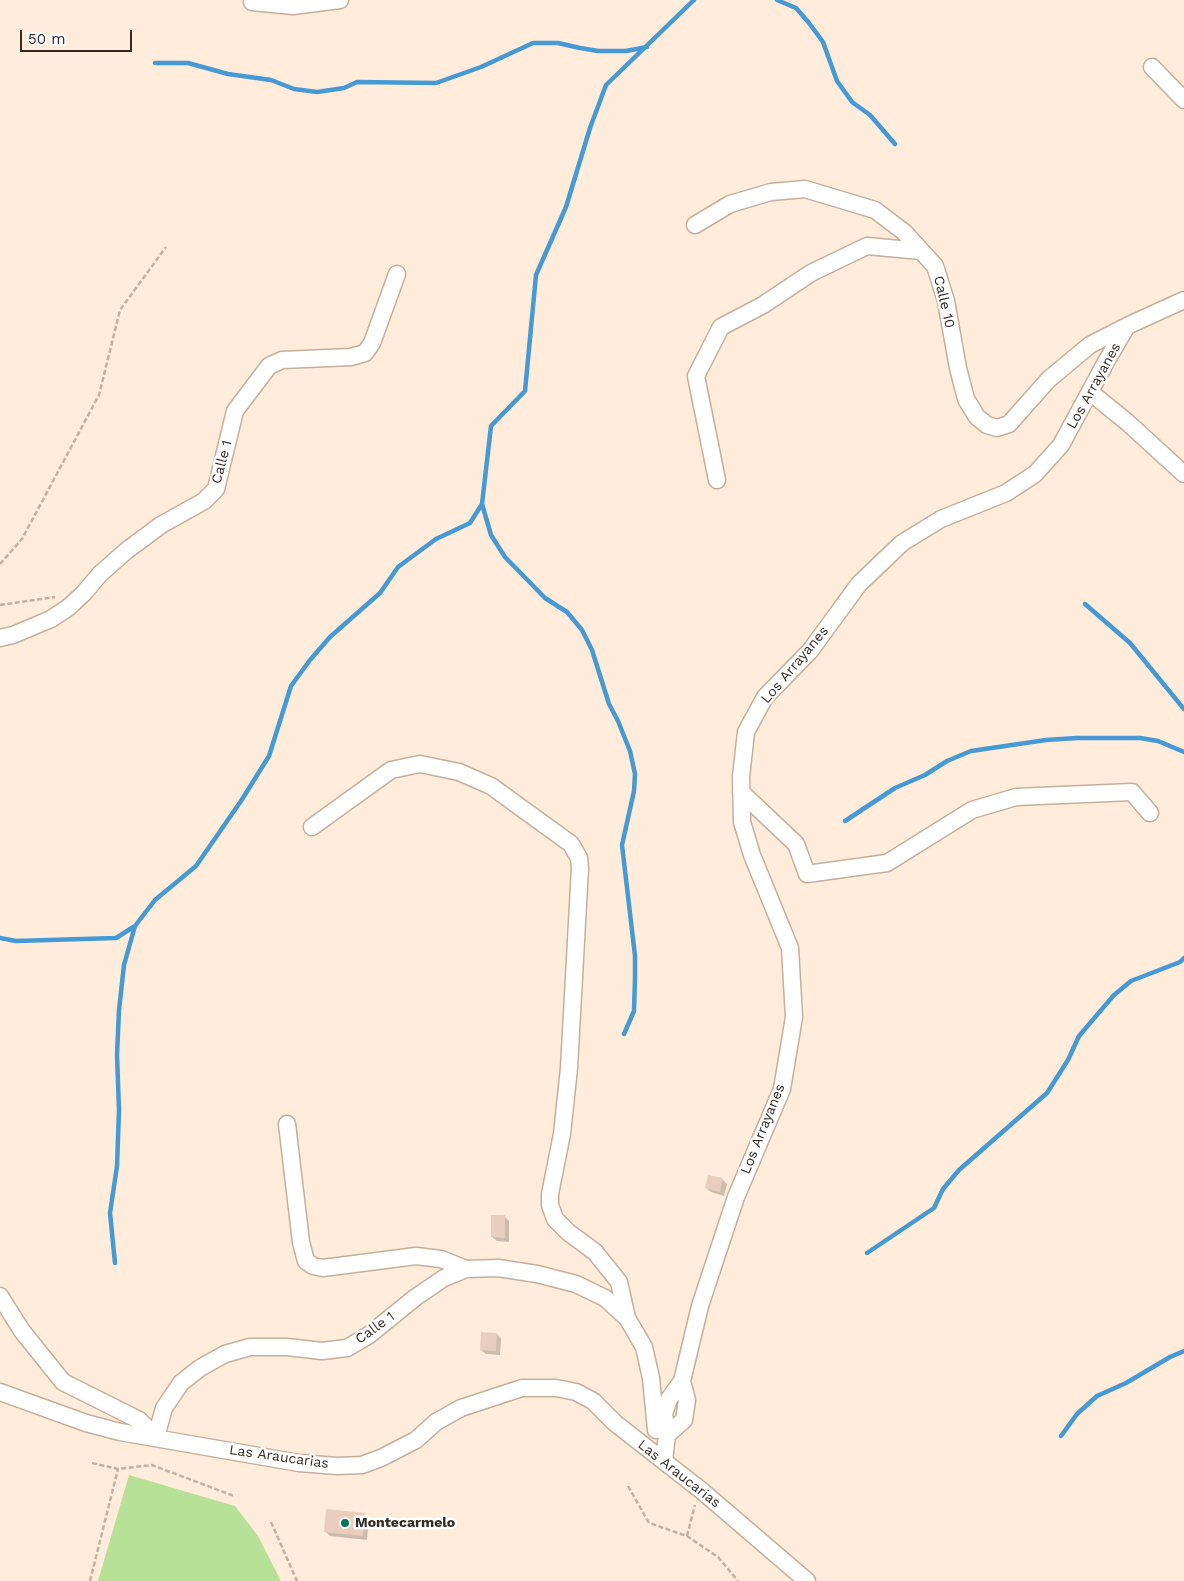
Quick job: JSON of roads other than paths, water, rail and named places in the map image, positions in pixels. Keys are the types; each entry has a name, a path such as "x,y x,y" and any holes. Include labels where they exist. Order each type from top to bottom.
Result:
{"street":[{"path":"252,2 293,6 340,0"},
{"path":"1152,67 1184,100"},
{"name":"Calle 10","path":"695,225 730,204 771,192 805,188 875,210 904,232 936,266 946,301 958,368 966,399 977,416 987,425 997,428 1008,424 1049,379 1090,345 1128,326"},
{"path":"718,480 696,376 721,328 763,305 812,273 867,246 921,251"},
{"name":"Calle 1","path":"0,638 50,619 69,607 100,574 126,551 161,525 204,500 216,489 234,412 268,366 282,360 351,357 365,352 372,343 397,274"},
{"path":"1128,326 1184,300"},
{"name":"Los Arrayanes","path":"661,1459 667,1435 664,1414 669,1399 682,1381 700,1306 736,1198 782,1089 794,1017 790,948 752,855 742,822 741,777 746,732 765,697 810,651 859,584 902,543 940,519 1006,493 1035,474 1061,445 1107,360 1128,326"},
{"path":"1090,392 1127,422 1184,474"},
{"path":"312,826 391,770 420,764 459,772 491,786 571,844 580,858 569,1068 562,1134 550,1194 550,1205 555,1219 568,1232 595,1252 619,1282 627,1318"},
{"path":"741,792 796,844 808,874 887,863 972,810 1016,797 1132,792 1150,814"},
{"path":"287,1124 301,1242 306,1261 313,1266 324,1268 416,1256 441,1259 466,1269"},
{"name":"Calle 1","path":"156,1437 164,1408 181,1382 200,1368 225,1354 250,1347 287,1347 322,1351 347,1348 369,1335 416,1297 444,1278 466,1269 498,1268 537,1274 576,1284 605,1298 627,1318 646,1354 651,1378 661,1459"},
{"path":"0,1296 22,1331 63,1382 139,1420 156,1437"},
{"name":"Las Araucarias","path":"0,1392 86,1423 120,1432 298,1463 337,1466 362,1464 381,1458 416,1440 436,1422 461,1408 522,1388 556,1388 576,1392 593,1401 615,1423 702,1491 807,1581"}],"waterway":[{"path":"115,1263 110,1213 117,1166 119,1010 124,965 135,926 155,900 196,866 241,801 269,756 291,686 310,660 330,637 380,593 398,567 436,539 470,523 482,504 491,426 525,391 536,275 566,207 590,128 606,85 694,0"},
{"path":"777,0 796,8 809,23 823,42 837,81 852,102 870,115 895,144"},
{"path":"155,63 188,63 228,74 271,80 294,89 317,92 344,88 357,82 436,83 481,67 533,43 558,43 598,51 626,51 647,47"},
{"path":"482,504 491,535 505,557 545,598 567,612 582,630 592,650 609,704 630,751 635,774 634,791 622,845 635,956 635,978 634,1011 624,1034"},
{"path":"1085,604 1130,643 1184,709"},
{"path":"845,821 895,788 925,775 947,761 971,751 1046,740 1140,738 1158,741 1184,752"},
{"path":"0,938 16,941 116,938 135,926"},
{"path":"867,1253 934,1208 943,1189 959,1170 1047,1093 1068,1060 1079,1036 1114,995 1131,981 1180,962 1184,958"},
{"path":"1061,1436 1077,1414 1097,1396 1126,1383 1170,1357 1184,1351"}],"place":[{"name":"Montecarmelo","path":"345,1523"}]}
